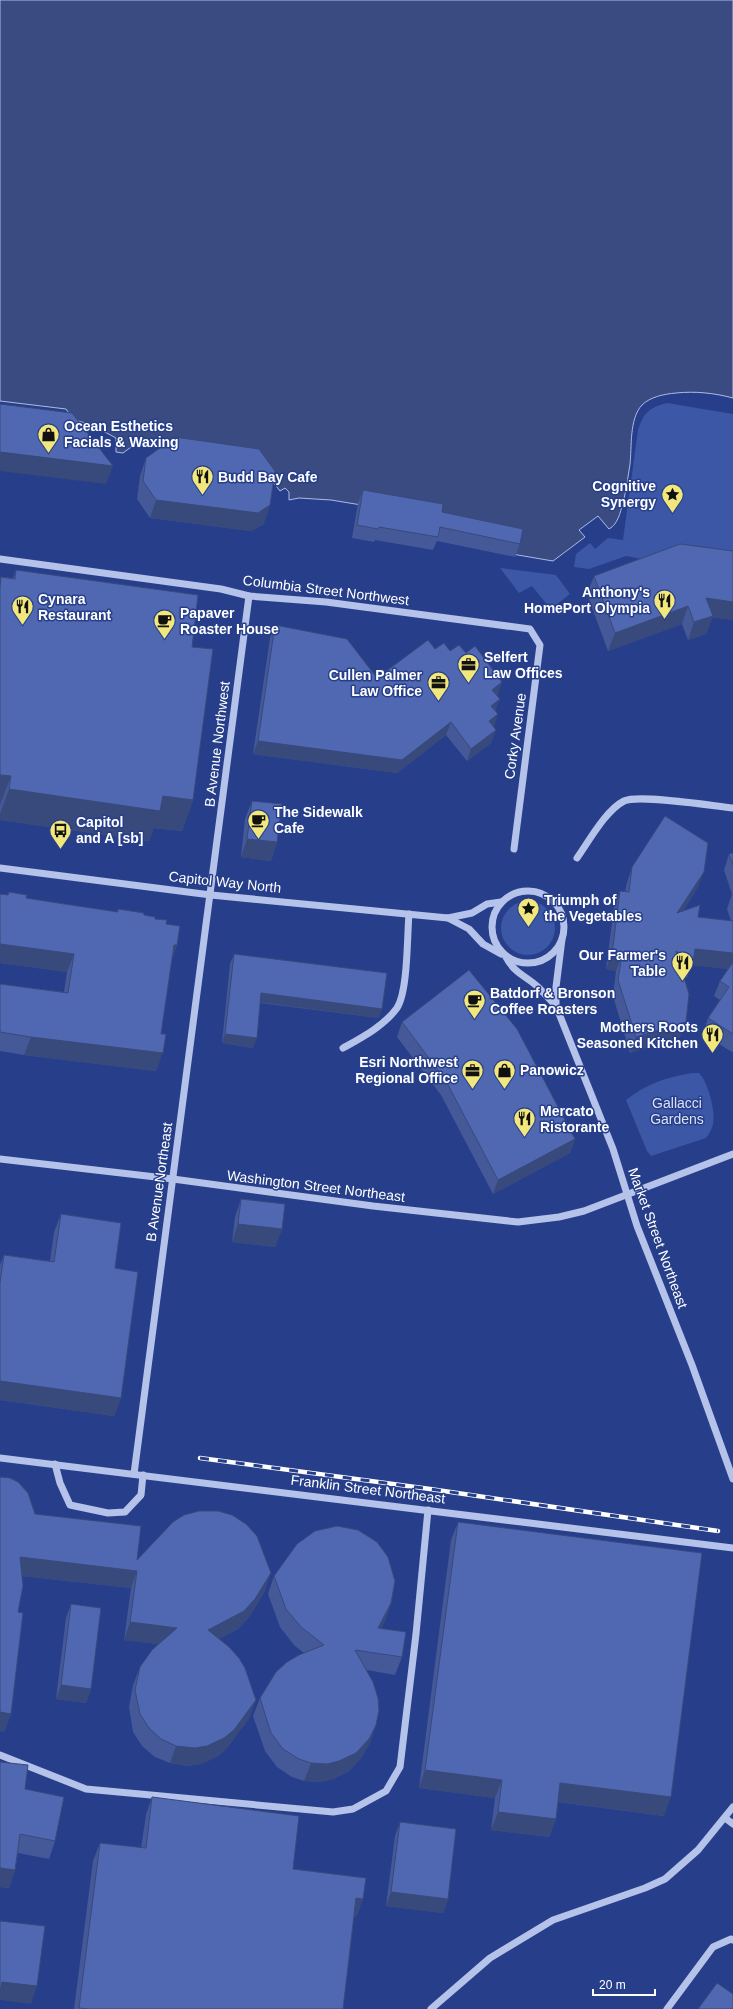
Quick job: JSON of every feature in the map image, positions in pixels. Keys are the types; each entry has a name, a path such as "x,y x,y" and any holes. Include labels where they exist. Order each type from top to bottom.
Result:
{"street":[{"name":"Columbia Street Northwest","path":"0,559 221,589 249,596 326,602 531,630"},
{"name":"B Avenue Northwest","path":"211,895 249,596"},
{"name":"Corky Avenue","path":"514,849 540,645 531,630"},
{"path":"577,858 609,813 624,801 642,798 733,808"},
{"name":"Capitol Way North","path":"0,868 211,895 448,918 472,913 487,904 502,902"},
{"path":"521,891 533,891 544,894 553,900 561,914 564,929 562,939 555,952 543,960 524,964 506,956 499,949 491,930 492,920 502,902 510,895 521,891"},
{"name":"B AvenueNortheast","path":"134,1474 211,895"},
{"path":"343,1048 376,1028 398,1007 403,992 409,914"},
{"name":"Capitol Way North","path":"448,918 469,929 482,944 506,956"},
{"name":"Market Street Northeast","path":"556,1006 556,987 562,939"},
{"name":"Market Street Northeast","path":"506,956 511,967 538,987 556,1006 613,1149 627,1194 733,1479"},
{"name":"Washington Street Northeast","path":"0,1159 373,1206 518,1222 559,1217 584,1211 733,1154"},
{"name":"Franklin Street Northeast","path":"0,1458 733,1548"},
{"path":"55,1464 60,1483 70,1505 108,1513 125,1512 141,1495 143,1475"},
{"path":"0,1755 86,1789 333,1812 353,1809 386,1791 400,1766 416,1634 428,1510"},
{"path":"431,2009 490,1958 553,1920 645,1888 665,1878 698,1850 733,1807"},
{"path":"725,1818 733,1824"},
{"path":"667,2009 713,1947 733,1940"}],"green space":[{"path":"667,403 733,414 733,569 668,564 626,556 589,569 574,567 576,554 590,543 595,549 608,538 623,540 638,430 645,415 651,409"},
{"path":"500,568 556,575 570,594 552,608 549,607 532,586 519,593"},
{"path":"528,901 538,903 547,909 553,918 555,928 553,938 547,947 538,953 528,955 518,953 509,947 503,938 501,928 503,918 509,909 518,903"},
{"name":"Gallacci Gardens","path":"692,1073 699,1073 708,1090 714,1119 710,1131 706,1138 651,1156 647,1151 626,1100 649,1085"}],"shaded area":[{"path":"0,0 733,0 733,398 691,392 667,394 645,402 638,411 633,425 627,484 617,521 609,529 598,516 579,530 585,537 553,561 500,552 404,512 331,500 299,498 289,500 289,492 285,488 280,491 253,456 138,442 123,453 116,452 116,438 90,424 74,420 66,409 0,401"}],"building":[{"path":"0,404 72,413 113,466 0,452"},
{"path":"175,437 259,449 275,471 270,505 258,513 156,500 143,481 146,458"},
{"path":"363,490 443,504 442,512 523,529 520,544 440,527 438,537 379,527 378,529 357,525"},
{"path":"680,544 733,551 733,602 706,598 713,616 694,622 688,606 615,633 594,576"},
{"path":"16,570 198,595 192,647 213,649 193,800 163,796 160,811 9,789 11,776 0,775 0,587 1,577 15,579"},
{"path":"275,625 347,639 377,678 428,640 435,649 444,643 450,651 459,645 466,653 475,646 502,682 492,690 500,699 491,706 498,714 489,721 496,730 471,749 451,722 402,760 258,741"},
{"path":"252,801 282,804 277,842 247,839"},
{"path":"665,816 708,843 704,872 677,913 700,905 698,917 733,921 733,953 695,949 693,963 676,951 689,994 686,1022 636,1037 618,980 622,955 612,954 620,891 629,892 632,867"},
{"path":"733,853 733,865 729,854"},
{"path":"9,892 27,895 26,898 58,903 118,912 118,909 144,913 144,915 155,917 155,919 167,920 166,924 180,926 177,945 174,945 161,1034 166,1034 163,1053 0,1032 0,984 68,993 74,954 0,944 0,894 8,895"},
{"path":"234,954 387,973 382,1009 261,993 257,1038 225,1034"},
{"path":"733,962 733,1034 708,1018 729,987 720,981"},
{"path":"469,970 517,1029 575,1139 498,1180 446,1081 402,1022"},
{"path":"241,1199 285,1204 282,1229 238,1224"},
{"path":"61,1214 121,1223 115,1268 138,1272 121,1398 0,1381 0,1283 4,1255 54,1262"},
{"path":"0,1477 10,1478 18,1482 28,1493 35,1514 141,1526 137,1560 173,1522 184,1515 199,1511 218,1511 232,1515 246,1524 257,1536 271,1573 255,1599 244,1611 208,1630 229,1647 239,1658 245,1668 256,1700 234,1730 224,1738 207,1746 195,1748 176,1746 161,1739 149,1728 140,1714 135,1690 140,1667 152,1650 177,1628 130,1622 137,1571 20,1557 23,1586 18,1612 23,1613 11,1714 0,1712"},
{"path":"458,1522 702,1553 671,1797 560,1783 556,1819 498,1812 502,1780 425,1770"},
{"path":"337,1526 358,1530 377,1542 388,1557 395,1581 391,1603 378,1628 406,1632 402,1657 355,1650 373,1682 378,1698 379,1710 376,1725 369,1739 356,1753 339,1761 327,1764 311,1763 299,1759 283,1749 271,1733 260,1698 276,1672 287,1662 299,1655 324,1645 301,1627 286,1609 274,1576 297,1544 315,1531"},
{"path":"71,1604 101,1608 91,1689 61,1685"},
{"path":"0,1762 28,1765 25,1789 64,1797 55,1841 20,1834 15,1870 0,1868"},
{"path":"152,1797 299,1816 293,1869 366,1878 363,1899 356,1898 343,2009 79,2008 100,1843 146,1848"},
{"path":"400,1822 456,1829 448,1899 391,1892"},
{"path":"0,1921 45,1926 37,1986 2,1982 0,1988"},
{"path":"717,1983 733,1994 733,2009 698,2009"}],"railway":[{"path":"200,1458 430,1489 718,1531"}],"place":[{"name":"Ocean Esthetics Facials & Waxing","path":"48,454"},
{"name":"Budd Bay Cafe","path":"202,496"},
{"name":"Cognitive Synergy","path":"672,514"},
{"name":"Anthony's HomePort Olympia","path":"665,620"},
{"name":"Cynara Restaurant","path":"23,626"},
{"name":"Papaver Roaster House","path":"164,640"},
{"name":"Selfert Law Offices","path":"469,684"},
{"name":"Cullen Palmer Law Office","path":"438,702"},
{"name":"The Sidewalk Cafe","path":"258,840"},
{"name":"Capitol and A [sb]","path":"60,850"},
{"name":"Triumph of the Vegetables","path":"529,928"},
{"name":"Our Farmer's Table","path":"682,982"},
{"name":"Batdorf & Bronson Coffee Roasters","path":"474,1020"},
{"name":"Mothers Roots Seasoned Kitchen","path":"713,1054"},
{"name":"Esri Northwest Regional Office","path":"473,1090"},
{"name":"Panowicz","path":"505,1090"},
{"name":"Mercato Ristorante","path":"525,1138"}]}
